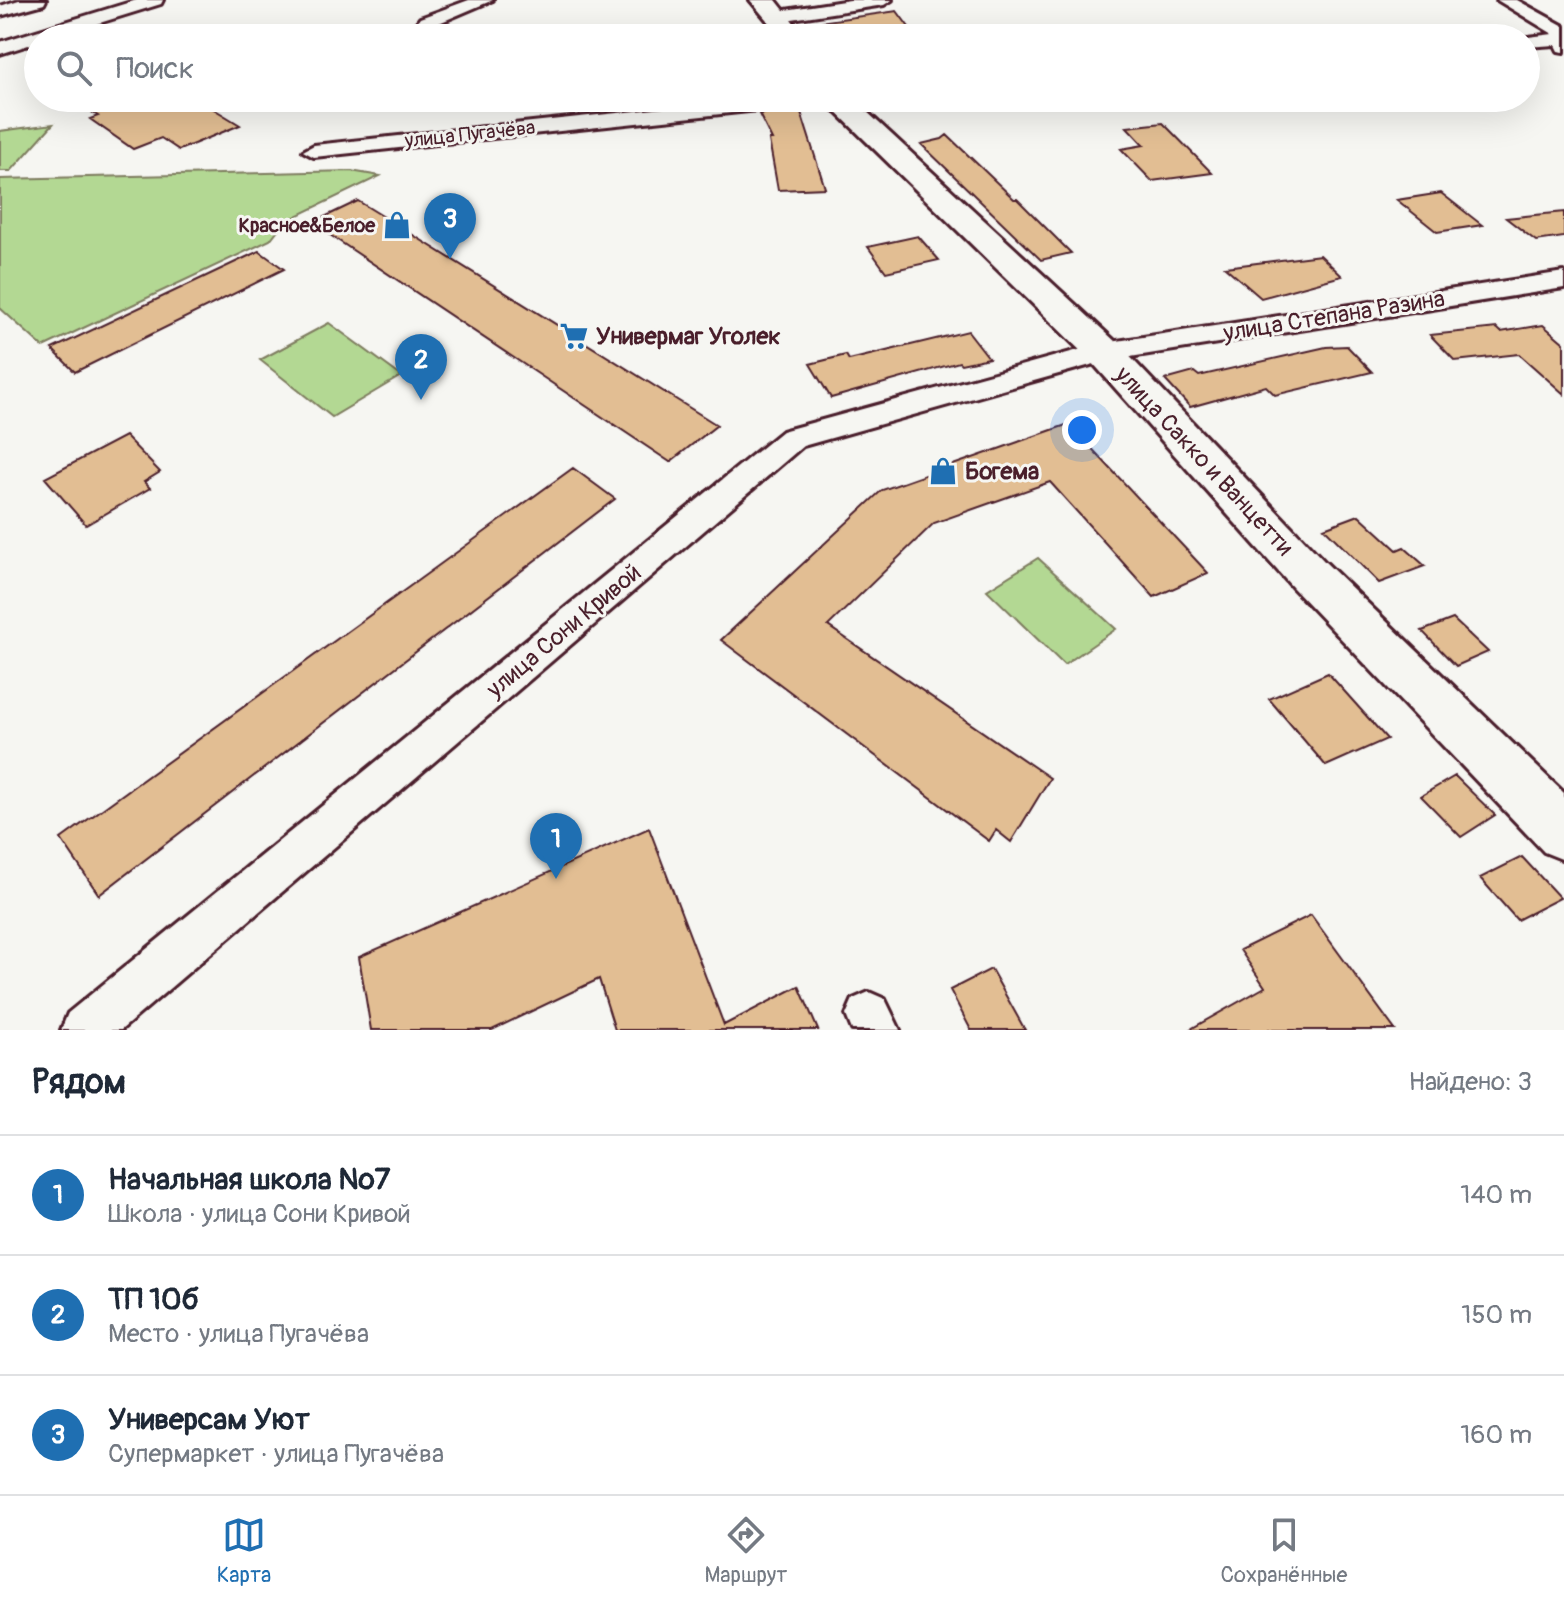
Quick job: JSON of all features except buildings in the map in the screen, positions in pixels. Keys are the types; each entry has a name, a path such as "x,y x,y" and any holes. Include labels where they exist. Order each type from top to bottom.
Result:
{"street":[{"path":"0,11 38,0"},
{"path":"78,24 155,0"},
{"path":"426,22 485,0"},
{"path":"770,8 884,0"},
{"path":"1505,0 1563,33 1564,42 1540,42"},
{"path":"770,8 783,24"},
{"path":"0,48 24,41"},
{"name":"улица Пугачёва","path":"314,151 683,112"},
{"name":"улица Сакко и Ванцетти","path":"851,112 1104,352 1309,575 1564,832"},
{"name":"улица Степана Разина","path":"1104,352 1564,280"},
{"name":"улица Сони Кривой","path":"85,1030 793,438 1104,352"}],"green space":[{"path":"53,124 11,171 0,171 0,131"},
{"path":"351,171 380,176 284,222 270,240 43,347 0,308 0,179"},
{"path":"329,323 401,376 332,417 260,360"},
{"path":"1038,558 1116,629 1064,665 987,590"}],"place":[{"name":"Красное&Белое","path":"397,225"},
{"name":"Универсам Уют","path":"450,259"},
{"name":"Универмаг Уголек","path":"574,336"},
{"name":"ТП 10б","path":"421,400"},
{"name":"Богема","path":"943,471"},
{"name":"Начальная школа №7","path":"556,879"}]}
